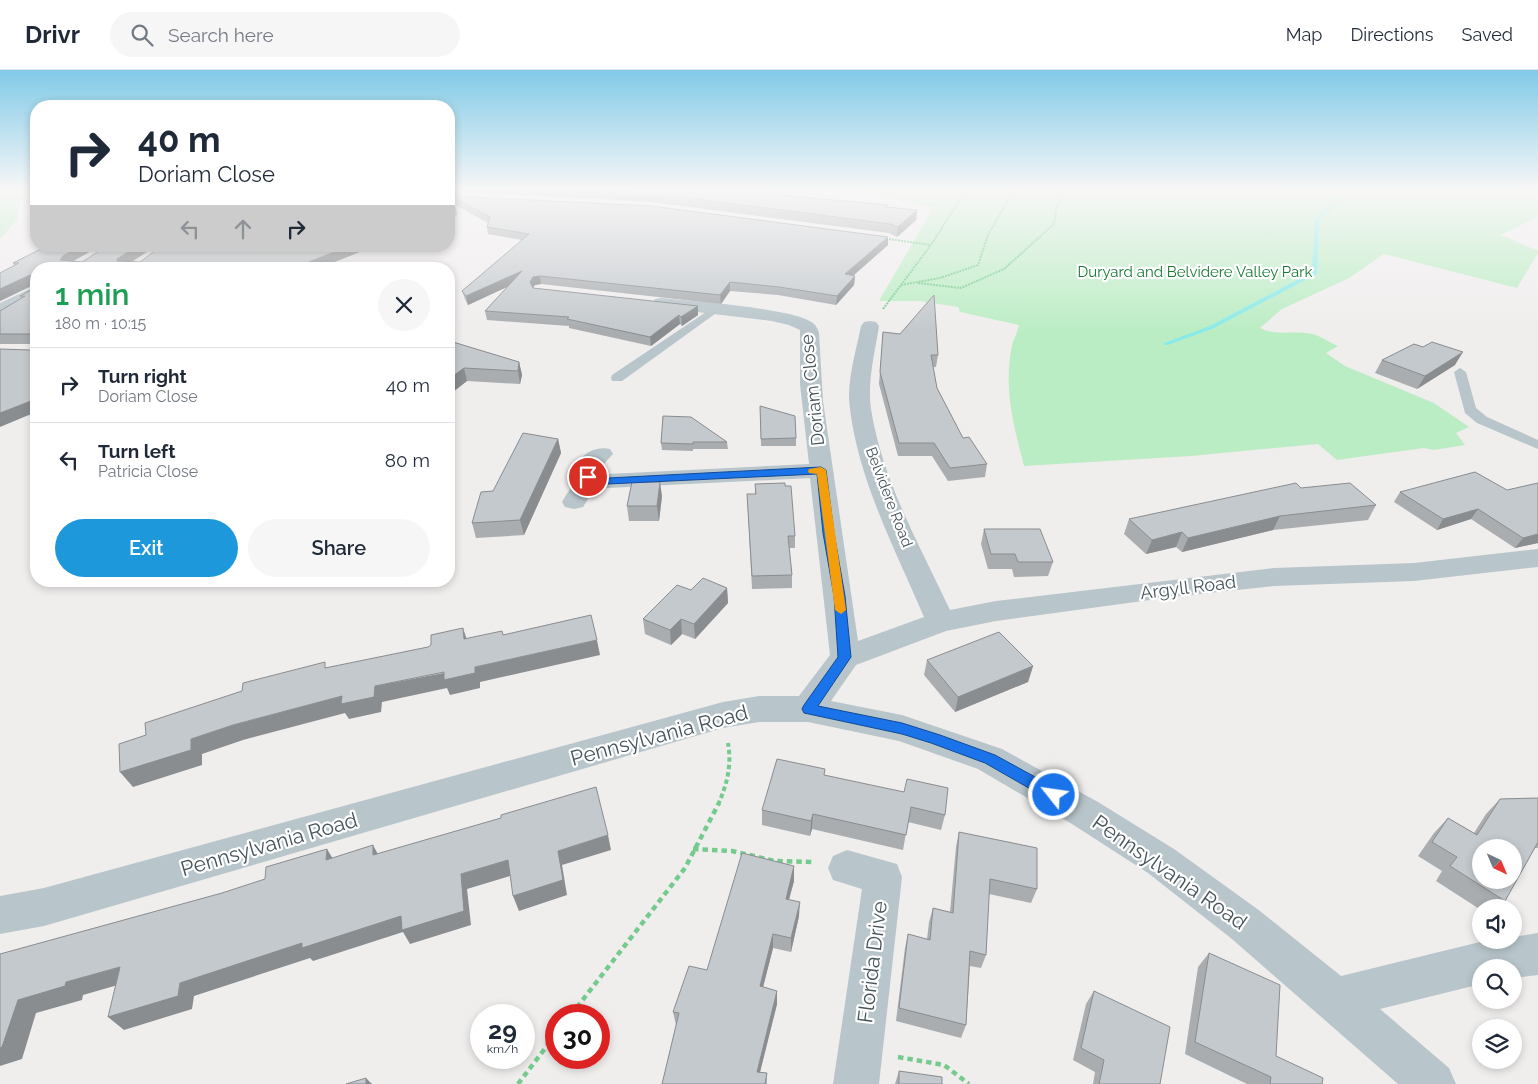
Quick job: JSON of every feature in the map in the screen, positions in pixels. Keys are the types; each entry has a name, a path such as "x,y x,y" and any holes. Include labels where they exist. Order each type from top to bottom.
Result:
{"street":[{"path":"5,308 30,294"},
{"name":"Doriam Close","path":"643,301 772,316 795,321 807,327 810,333 810,393 839,596 845,657"},
{"name":"Belvidere Road","path":"870,326 861,376 860,408 872,462 888,503 941,622"},
{"path":"574,502 588,477 590,464 602,454"},
{"path":"588,477 608,481 821,470"},
{"name":"Argyll Road","path":"845,657 941,622 996,612 1172,588 1274,577 1414,572 1538,558"},
{"path":"808,709 845,657"},
{"name":"Pennsylvania Road","path":"0,915 44,908 723,715 759,709 808,709 902,728 990,759 1085,813 1161,861 1246,925 1433,1084"},
{"name":"Florida Drive","path":"847,868 883,877 858,1067"},
{"path":"1335,999 1484,962 1538,954"}],"lane":[{"path":"617,378 715,309"},
{"path":"1460,372 1470,410 1482,420 1538,445"}],"path":[{"path":"870,326 937,236"},
{"path":"901,285 918,283 953,274 978,265 988,236"},
{"path":"918,283 961,288 1004,269 1040,236"},
{"path":"889,239 932,245"},
{"path":"580,1004 685,868 694,849 720,806 731,761 723,715"},
{"path":"694,849 732,851 775,861 812,862 847,868"},
{"path":"518,1084 545,1048"},
{"path":"858,1067 944,1065 969,1084"}],"green space":[{"name":"Duryard and Belvidere Valley Park","path":"917,236 1504,236 1538,251 1517,288 1384,254 1349,278 1282,309 1260,328 1280,333 1309,333 1316,335 1338,346 1326,353 1345,366 1434,403 1469,427 1456,433 1465,445 1434,450 1424,448 1337,460 1318,444 1191,456 1024,466 1009,395 1009,366 1019,325 960,312 958,307 920,301 879,301"}],"building":[{"path":"526,236 888,237 845,274 855,276 837,296 730,282 720,295 540,276 533,277 530,282 533,288 698,306 681,317 679,315 650,337 567,319 569,317 485,311 522,271 466,296 462,291"},
{"path":"35,252 70,252 60,260 82,262 30,262 30,275 0,289 0,273 19,263 13,263"},
{"path":"98,252 128,252 117,259 117,261 140,262 82,262"},
{"path":"154,252 334,252 309,262 140,262"},
{"path":"30,291 30,334 0,334 0,311 25,296 20,296"},
{"path":"934,295 938,355 931,355 937,388 963,438 969,437 987,464 950,468 934,443 899,443 880,372 883,332 900,334"},
{"path":"1432,342 1463,352 1425,376 1382,360 1414,344 1423,347"},
{"path":"455,343 519,362 518,371 464,368 455,375"},
{"path":"0,349 30,350 30,401 0,413"},
{"path":"760,406 795,416 796,438 761,439"},
{"path":"663,416 691,417 727,442 661,443"},
{"path":"523,433 558,439 520,520 472,523 481,492 493,491"},
{"path":"1475,472 1507,490 1538,483 1538,534 1523,538 1478,509 1443,519 1400,492"},
{"path":"632,482 660,482 657,506 627,506"},
{"path":"785,483 785,486 791,486 795,536 788,536 792,575 752,576 747,494 756,494 755,484"},
{"path":"1296,483 1301,488 1350,483 1376,505 1280,516 1188,538 1182,532 1152,540 1129,519"},
{"path":"984,529 1040,529 1053,562 1018,562 1015,554 991,554"},
{"path":"703,578 727,588 694,624 681,619 670,630 643,619 677,585 691,590"},
{"path":"591,615 597,640 475,667 475,673 444,680 444,672 375,686 374,697 341,704 342,696 233,725 191,739 191,750 120,772 119,744 146,735 145,723 242,691 243,683 325,662 325,668 428,647 431,645 431,635 463,628 464,639 502,631 503,635"},
{"path":"999,632 1033,666 958,697 927,660"},
{"path":"777,759 825,769 824,775 904,792 907,779 948,788 945,815 911,807 906,835 813,814 811,821 762,810"},
{"path":"596,787 608,835 558,851 563,880 513,896 508,860 461,874 464,911 402,930 401,916 302,948 302,943 180,983 178,996 108,1017 120,967 66,982 65,986 18,1000 2,1047 0,1048 0,954 222,893 265,879 266,867 327,849 326,860 373,845 373,855 501,818 501,815"},
{"path":"1538,798 1538,842 1522,871 1522,839 1472,839 1472,880 1450,866 1457,857 1432,842 1448,818 1477,835 1500,799"},
{"path":"959,832 1037,848 1037,889 990,879 986,955 970,951 966,1025 899,1008 908,934 930,940 933,908 953,913"},
{"path":"742,853 794,866 786,899 800,902 791,938 773,934 760,986 777,991 757,1072 767,1073 765,1084 662,1084 679,1013 673,1012 689,966 707,970"},
{"path":"1486,889 1512,889 1506,899 1502,899"},
{"path":"1209,953 1280,985 1276,1056 1323,1078 1322,1084 1270,1084 1271,1077 1195,1042"},
{"path":"1094,991 1170,1027 1160,1084 1099,1084 1104,1060 1081,1048"},
{"path":"899,1071 942,1077 942,1084 899,1084"},
{"path":"366,1078 366,1084 346,1084"}],"waterway":[{"path":"1166,344 1212,327 1315,273 1316,236"}],"slow traffic":[{"path":"813,471 821,470 841,610"}],"route":[{"path":"588,477 608,481 821,470 839,596 845,657 808,709 902,728 935,739 990,759 1054,795"}]}
